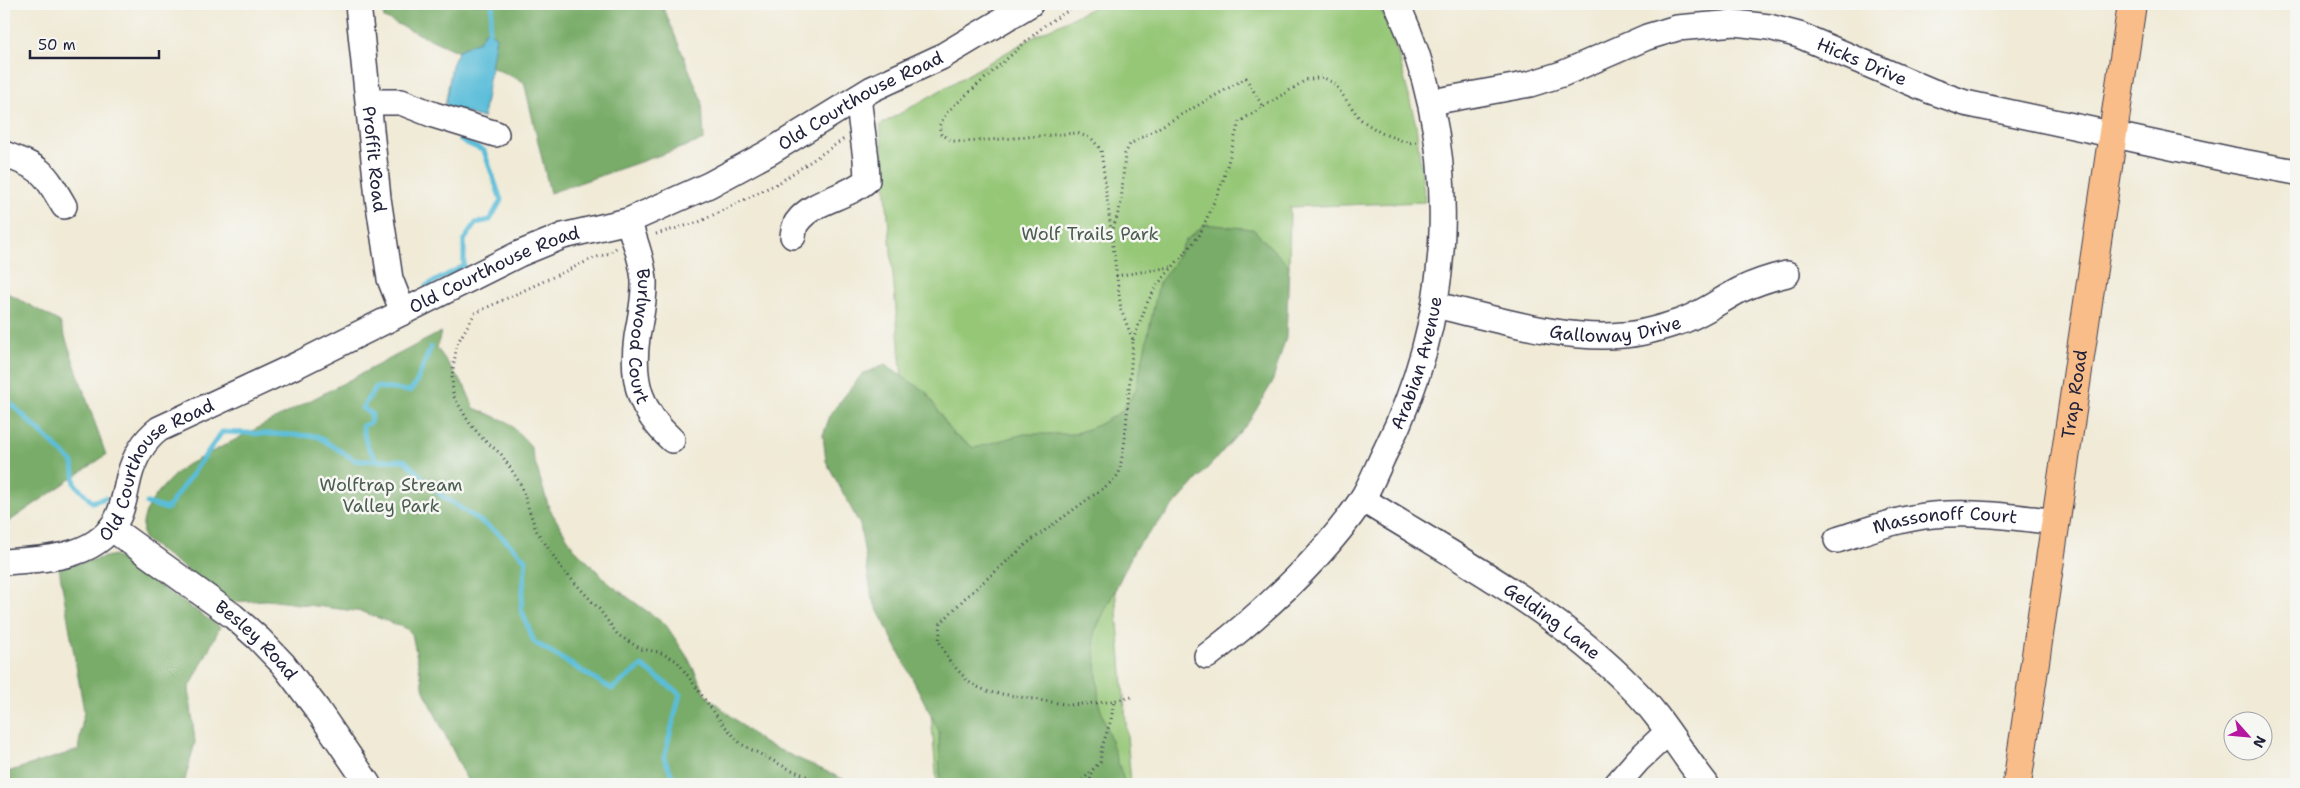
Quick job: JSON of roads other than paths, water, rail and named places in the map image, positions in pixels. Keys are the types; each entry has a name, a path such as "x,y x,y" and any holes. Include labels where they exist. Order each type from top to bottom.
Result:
{"main road":[{"name":"Trap Road","path":"2017,784 2132,4"}],"street":[{"name":"Proffit Road","path":"358,4 390,279 403,312"},
{"name":"Old Courthouse Road","path":"4,562 74,553 91,546 111,528 119,515 134,460 141,447 153,434 177,420 299,364 519,254 563,236 628,221 737,171 858,98 941,57 1030,4"},
{"name":"Arabian Avenue","path":"1207,656 1248,624 1325,547 1362,499 1398,427 1420,371 1435,305 1441,247 1442,186 1438,139 1432,102 1423,71 1397,4"},
{"name":"Hicks Drive","path":"1432,102 1530,84 1562,74 1647,37 1677,28 1703,24 1734,23 1770,27 1799,35 1931,91 1965,103 2296,172"},
{"path":"793,236 796,222 806,212 858,188 866,180 866,159 858,98"},
{"path":"369,102 401,102 434,115 496,134"},
{"path":"4,154 34,166 46,175 64,206"},
{"name":"Burlwood Court","path":"628,221 640,255 644,281 643,304 637,340 636,370 638,394 647,413 672,440"},
{"name":"Galloway Drive","path":"1435,305 1559,332 1624,336 1681,322 1763,280 1787,274"},
{"name":"Gelding Lane","path":"1362,499 1561,624 1597,654 1634,689 1706,784"},
{"name":"Massonoff Court","path":"1837,540 1900,520 1932,515 1965,513 2056,522"},
{"name":"Besley Road","path":"111,528 233,616 259,638 283,664 317,709 368,784"},
{"path":"1617,784 1638,760 1668,732"}],"water":[{"path":"486,30 496,36 483,118 445,106 452,65 459,50 479,41"}],"waterway":[{"path":"488,38 493,4"},
{"path":"426,286 464,266 464,240 476,223 490,220 501,200 484,151 460,140"},
{"path":"378,461 367,446 362,426 370,423 372,414 362,408 376,387 410,391 416,383 431,347"},
{"path":"4,397 73,463 75,484 92,502 105,498"},
{"path":"147,503 167,509 222,432 317,436 356,461 404,460 442,496 498,533 526,560 521,609 534,642 612,689 642,666 680,694 664,758 676,784"}],"park label":[{"name":"Wolf Trails Park","path":"1090,234"},
{"name":"Wolftrap Stream Valley Park","path":"391,495"}]}
